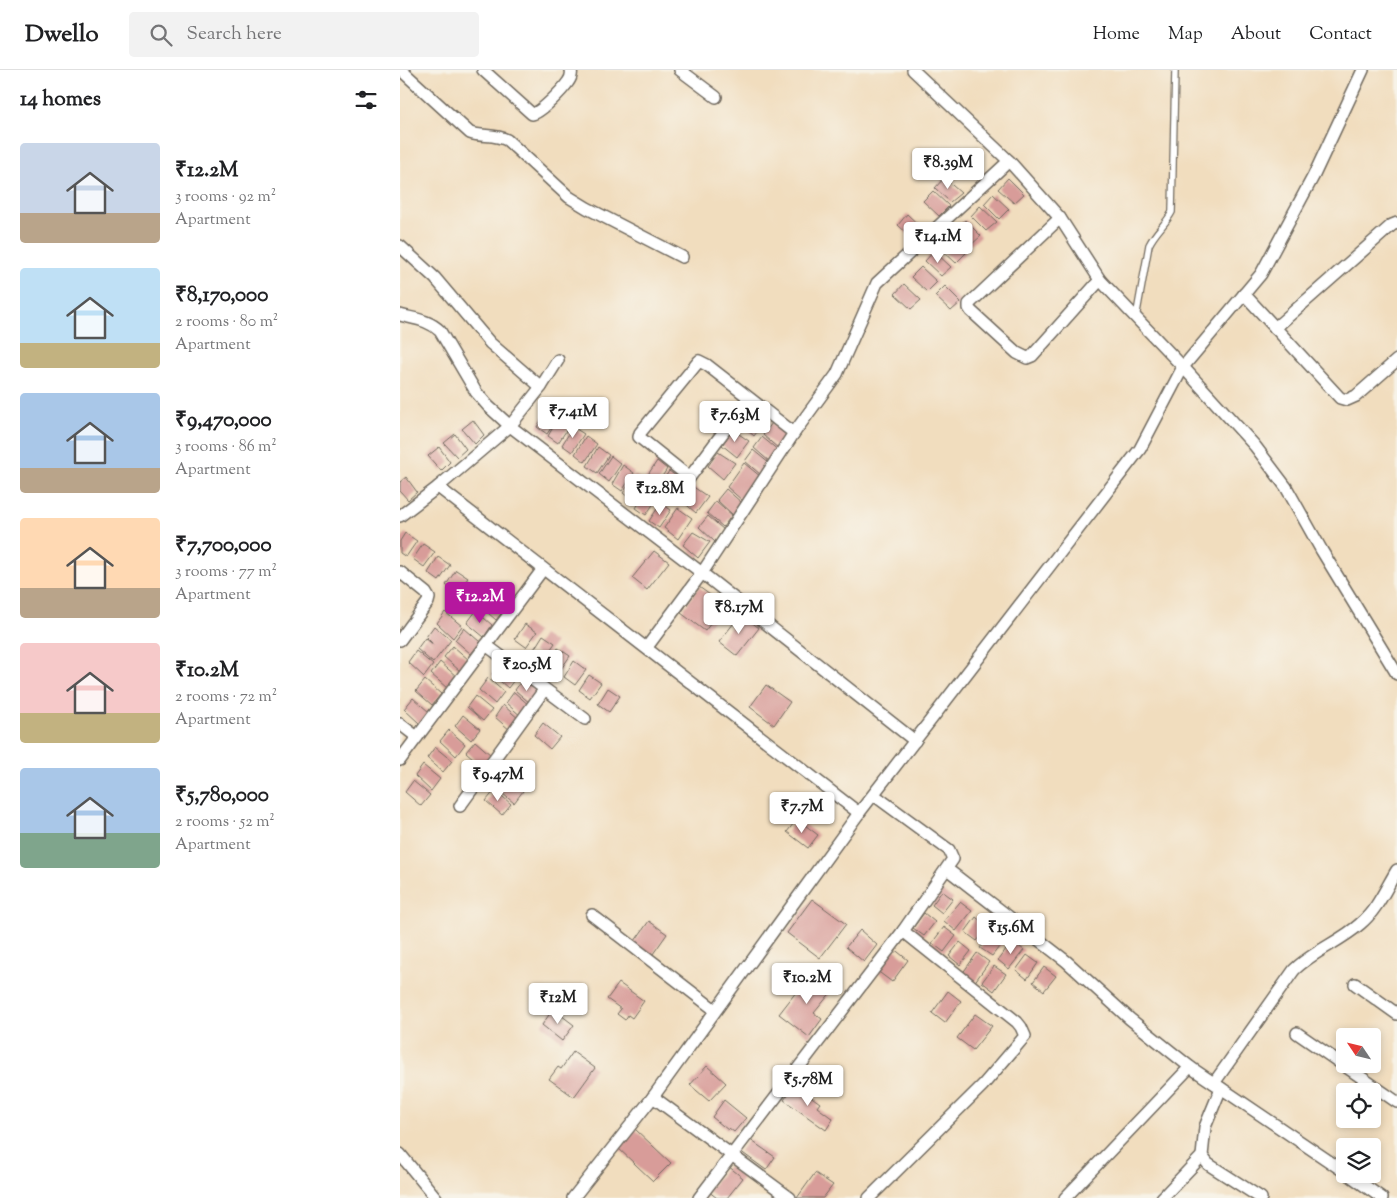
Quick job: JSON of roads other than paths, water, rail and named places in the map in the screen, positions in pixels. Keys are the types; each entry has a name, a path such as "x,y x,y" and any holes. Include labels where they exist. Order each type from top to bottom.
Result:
{"street":[{"path":"401,70 470,133 476,135 495,135 508,140 569,197 682,257"},
{"path":"482,70 528,111 536,114 568,82 572,74 570,70"},
{"path":"680,70 716,97"},
{"path":"914,70 1009,161 1060,218 1100,280 1255,446 1286,487 1397,674"},
{"path":"573,1198 653,1097 859,813 1140,449 1183,367 1261,274 1314,175 1363,70"},
{"path":"647,647 702,573 794,433 837,374 877,283 1009,161"},
{"path":"1060,218 970,304 971,312 1017,353 1027,358 1032,356 1100,280"},
{"path":"1275,328 1392,225 1397,223"},
{"path":"400,246 447,291 490,344 541,387"},
{"path":"1244,294 1340,398 1347,400 1356,396 1397,360"},
{"path":"400,315 425,321 440,331 476,392 510,426 702,573 915,742"},
{"path":"400,516 438,487 510,426 541,387 558,360"},
{"path":"689,477 639,437 640,433 699,361 707,365 748,399 794,433"},
{"path":"675,497 748,399"},
{"path":"438,487 859,813"},
{"path":"400,760 542,569"},
{"path":"400,572 426,593 429,598 400,640"},
{"path":"486,645 584,719"},
{"path":"460,806 544,690"},
{"path":"400,724 417,737"},
{"path":"699,1198 902,931 953,859 949,850 874,795"},
{"path":"947,869 1066,961 1130,1019 1190,1067 1336,1166"},
{"path":"1162,1198 1202,1156 1205,1127 1218,1085 1294,970 1302,962 1360,925 1375,907 1397,870"},
{"path":"592,916 715,1010"},
{"path":"869,1198 983,1085 1024,1036 1022,1027 1017,1022 902,931"},
{"path":"1355,984 1397,1014"},
{"path":"1297,1033 1397,1102"},
{"path":"1065,1198 1190,1067"},
{"path":"653,1097 733,1154 790,1198"},
{"path":"400,1154 436,1198"},
{"path":"1202,1156 1208,1164 1261,1198"},
{"path":"1360,1183 1382,1198"}],"lane":[{"path":"1136,318 1149,245 1152,238 1172,212 1174,70"}]}
